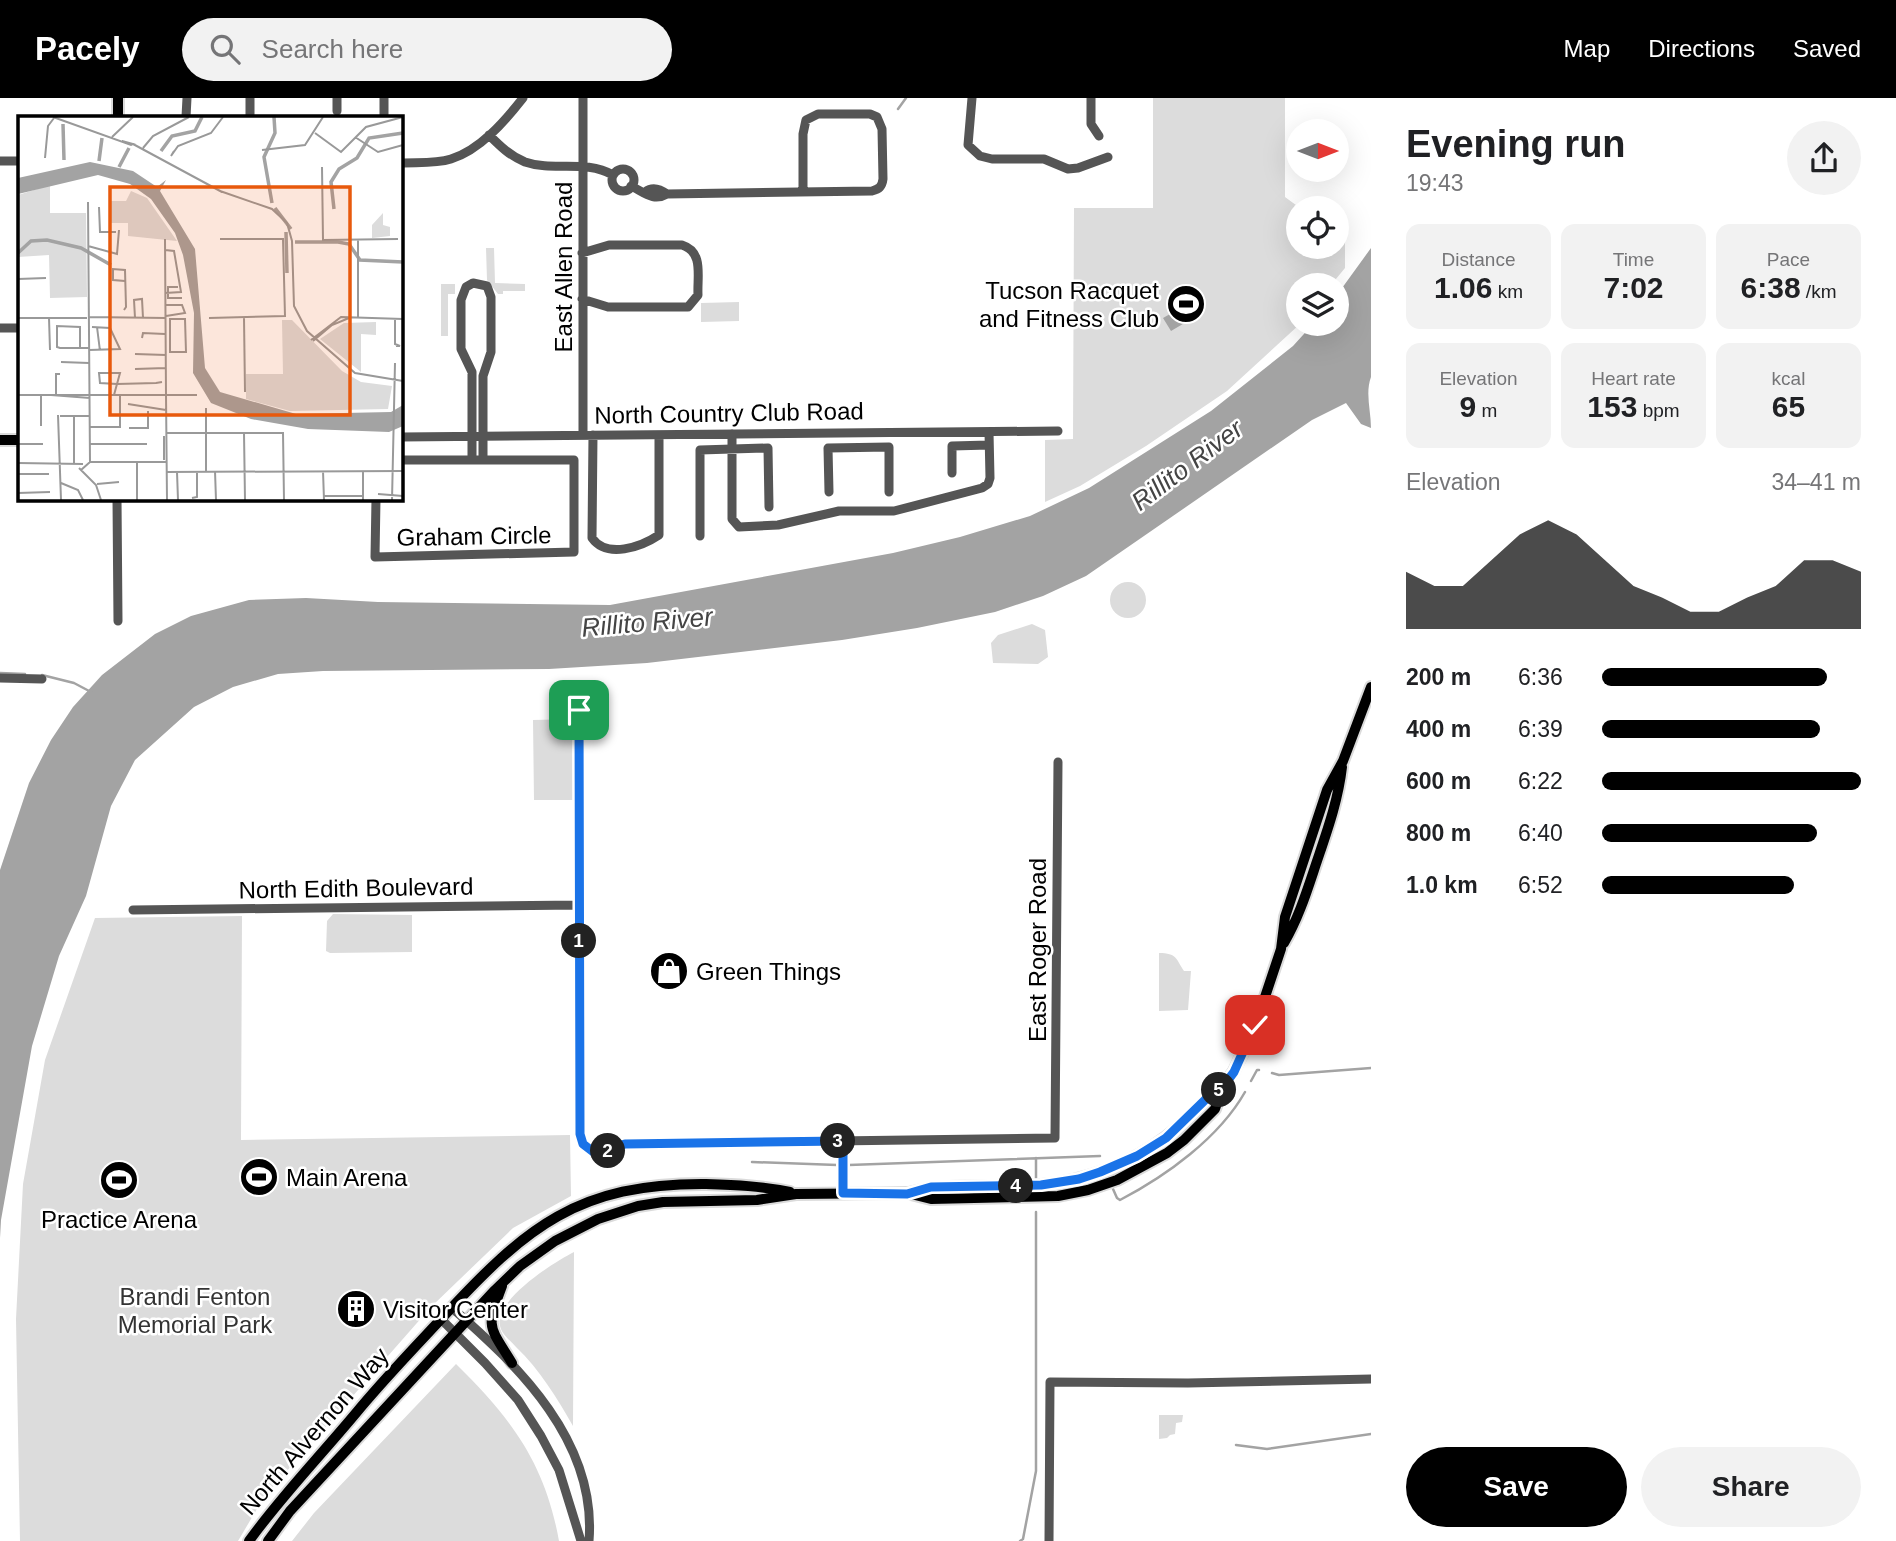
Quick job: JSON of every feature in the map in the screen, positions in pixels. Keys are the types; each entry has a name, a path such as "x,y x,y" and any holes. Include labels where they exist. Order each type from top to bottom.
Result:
{"main road":[{"path":"118,98 118,116"},
{"path":"0,440 18,440"},
{"path":"796,1194 907,1194 931,1199 1032,1198 1070,1194 1102,1186 1150,1164 1184,1140 1215,1109 1222,1088 1234,1072 1255,1025 1281,949 1296,923 1331,822 1339,796 1343,761 1371,687"},
{"name":"North Alvernon Way","path":"249,1541 274,1507 383,1381 494,1262 529,1233 568,1210 632,1188 674,1184 759,1185 796,1194"},
{"name":"North Alvernon Way","path":"268,1541 290,1511 503,1283 555,1241 598,1219 626,1209 677,1201 757,1200 796,1194"},
{"path":"503,1283 490,1321 512,1363"}],"street":[{"path":"186,116 187,98"},
{"path":"250,98 250,116"},
{"path":"337,98 337,111"},
{"path":"384,98 384,116"},
{"path":"402,163 451,159 472,148 489,135 523,98"},
{"name":"East Allen Road","path":"583,98 583,435"},
{"path":"972,98 968,145 980,156 995,160 1044,159 1068,169 1108,157"},
{"path":"1091,98 1091,124 1099,136"},
{"path":"631,186 650,197 667,194 872,191 882,185 882,129 877,117 870,114 818,114 806,120 803,134 803,192"},
{"path":"489,135 503,150 523,161 600,167 613,175"},
{"path":"0,161 18,161"},
{"path":"621,169 628,170 632,176 631,186 626,190 617,189 612,181 613,175 621,169"},
{"path":"582,253 609,245 682,244 691,247 697,255 698,295 688,307 608,307 582,299"},
{"path":"472,459 472,372 461,349 461,300 466,287 473,283 487,286 491,297 491,352 483,376 483,458"},
{"path":"0,328 18,328"},
{"name":"North Country Club Road","path":"402,437 1058,431"},
{"path":"732,434 732,519 739,527 758,527 839,512 888,512 982,488 988,484 990,478 989,432"},
{"path":"861,447 862,433"},
{"path":"593,435 592,538 599,546 608,550 636,546 659,535 659,435"},
{"path":"953,473 952,446 989,444"},
{"path":"828,492 828,448 861,447 889,447 889,492"},
{"path":"700,536 700,450 768,448 769,507"},
{"name":"Graham Circle","path":"376,500 375,557 574,552 574,460 402,460"},
{"path":"117,500 118,621"},
{"path":"0,678 42,678"},
{"path":"579,696 580,1134 583,1144 596,1154 625,1144 843,1141 843,1193"},
{"name":"East Roger Road","path":"843,1141 1055,1138 1058,762"},
{"name":"North Edith Boulevard","path":"133,910 579,905"},
{"path":"452,1307 512,1363 559,1424 572,1449 585,1486 590,1509 589,1541"},
{"path":"441,1319 518,1400 541,1436 559,1470 581,1541"},
{"path":"1049,1541 1050,1382 1188,1383 1371,1379"}],"green space":[{"name":"Tucson Racquet and Fitness Club","path":"1153,98 1285,98 1286,259 1345,259 1345,268 1341,273 1286,273 1287,336 1227,391 1146,446 1080,486 1045,502 1045,440 1073,439 1074,208 1153,208"},
{"path":"486,248 494,248 495,283 525,284 525,291 503,291 503,294 498,294 487,280"},
{"path":"441,284 455,284 455,294 448,294 448,336 441,336"},
{"path":"739,302 739,321 701,322 701,303"},
{"path":"1128,582 1141,587 1146,600 1141,613 1128,618 1115,613 1110,600 1115,587"},
{"path":"1032,624 1045,630 1048,657 1038,664 993,663 991,643 998,635"},
{"path":"574,719 575,800 534,800 533,720"},
{"path":"333,914 412,915 412,952 330,953 326,951 327,921"},
{"name":"Brandi Fenton Memorial Park","path":"242,916 241,1140 570,1135 571,1196 513,1228 431,1307 264,1497 238,1541 20,1541 16,1319 23,1184 45,1060 95,918"},
{"path":"1159,953 1173,956 1184,971 1191,971 1188,1010 1159,1011"},
{"path":"574,1252 573,1426 540,1375 504,1335 500,1326 506,1305 527,1283"},
{"path":"456,1364 493,1403 523,1444 545,1488 559,1541 292,1541 314,1513"},
{"path":"1159,1415 1183,1415 1182,1422 1176,1423 1175,1434 1159,1439"}],"water":[{"name":"Rillito River","path":"1371,248 1371,377 1368,396 1371,428 1361,424 1346,403 1312,420 1086,576 1043,596 995,612 917,628 842,640 647,663 549,669 323,671 278,674 233,687 194,707 135,760 111,806 86,896 59,956 32,1046 0,1238 0,870 29,783 51,740 73,707 102,675 155,634 191,616 249,600 306,598 378,602 610,605 893,553 960,537 1030,516 1089,488 1211,411 1302,336 1349,336 1349,278"},
{"path":"1186,305 1193,318 1171,331 1163,318"}],"waterway":[{"path":"898,109 906,98"},
{"path":"0,673 25,674"},
{"path":"42,675 74,683 91,692"},
{"path":"1272,1073 1279,1075 1371,1068"},
{"path":"1251,1081 1259,1070"},
{"path":"1113,1189 1120,1200 1173,1167 1221,1125 1245,1092"},
{"path":"849,1165 1100,1156"},
{"path":"1036,1158 1036,1178"},
{"path":"752,1162 837,1165"},
{"path":"1020,1541 1023,1539 1036,1471 1036,1212"},
{"path":"1236,1445 1267,1449 1371,1434"}],"place":[{"name":"Tucson Racquet and Fitness Club","path":"1186,304"},
{"name":"Green Things","path":"669,971"},
{"name":"Main Arena","path":"259,1177"},
{"name":"Practice Arena","path":"119,1180"},
{"name":"Visitor Center","path":"356,1309"}],"route":[{"path":"579,710 580,1134 583,1144 596,1154 625,1144 843,1141 843,1193 907,1194 931,1187 1023,1186 1079,1179 1137,1156 1166,1138 1205,1100 1222,1088 1234,1072 1255,1025"}]}
